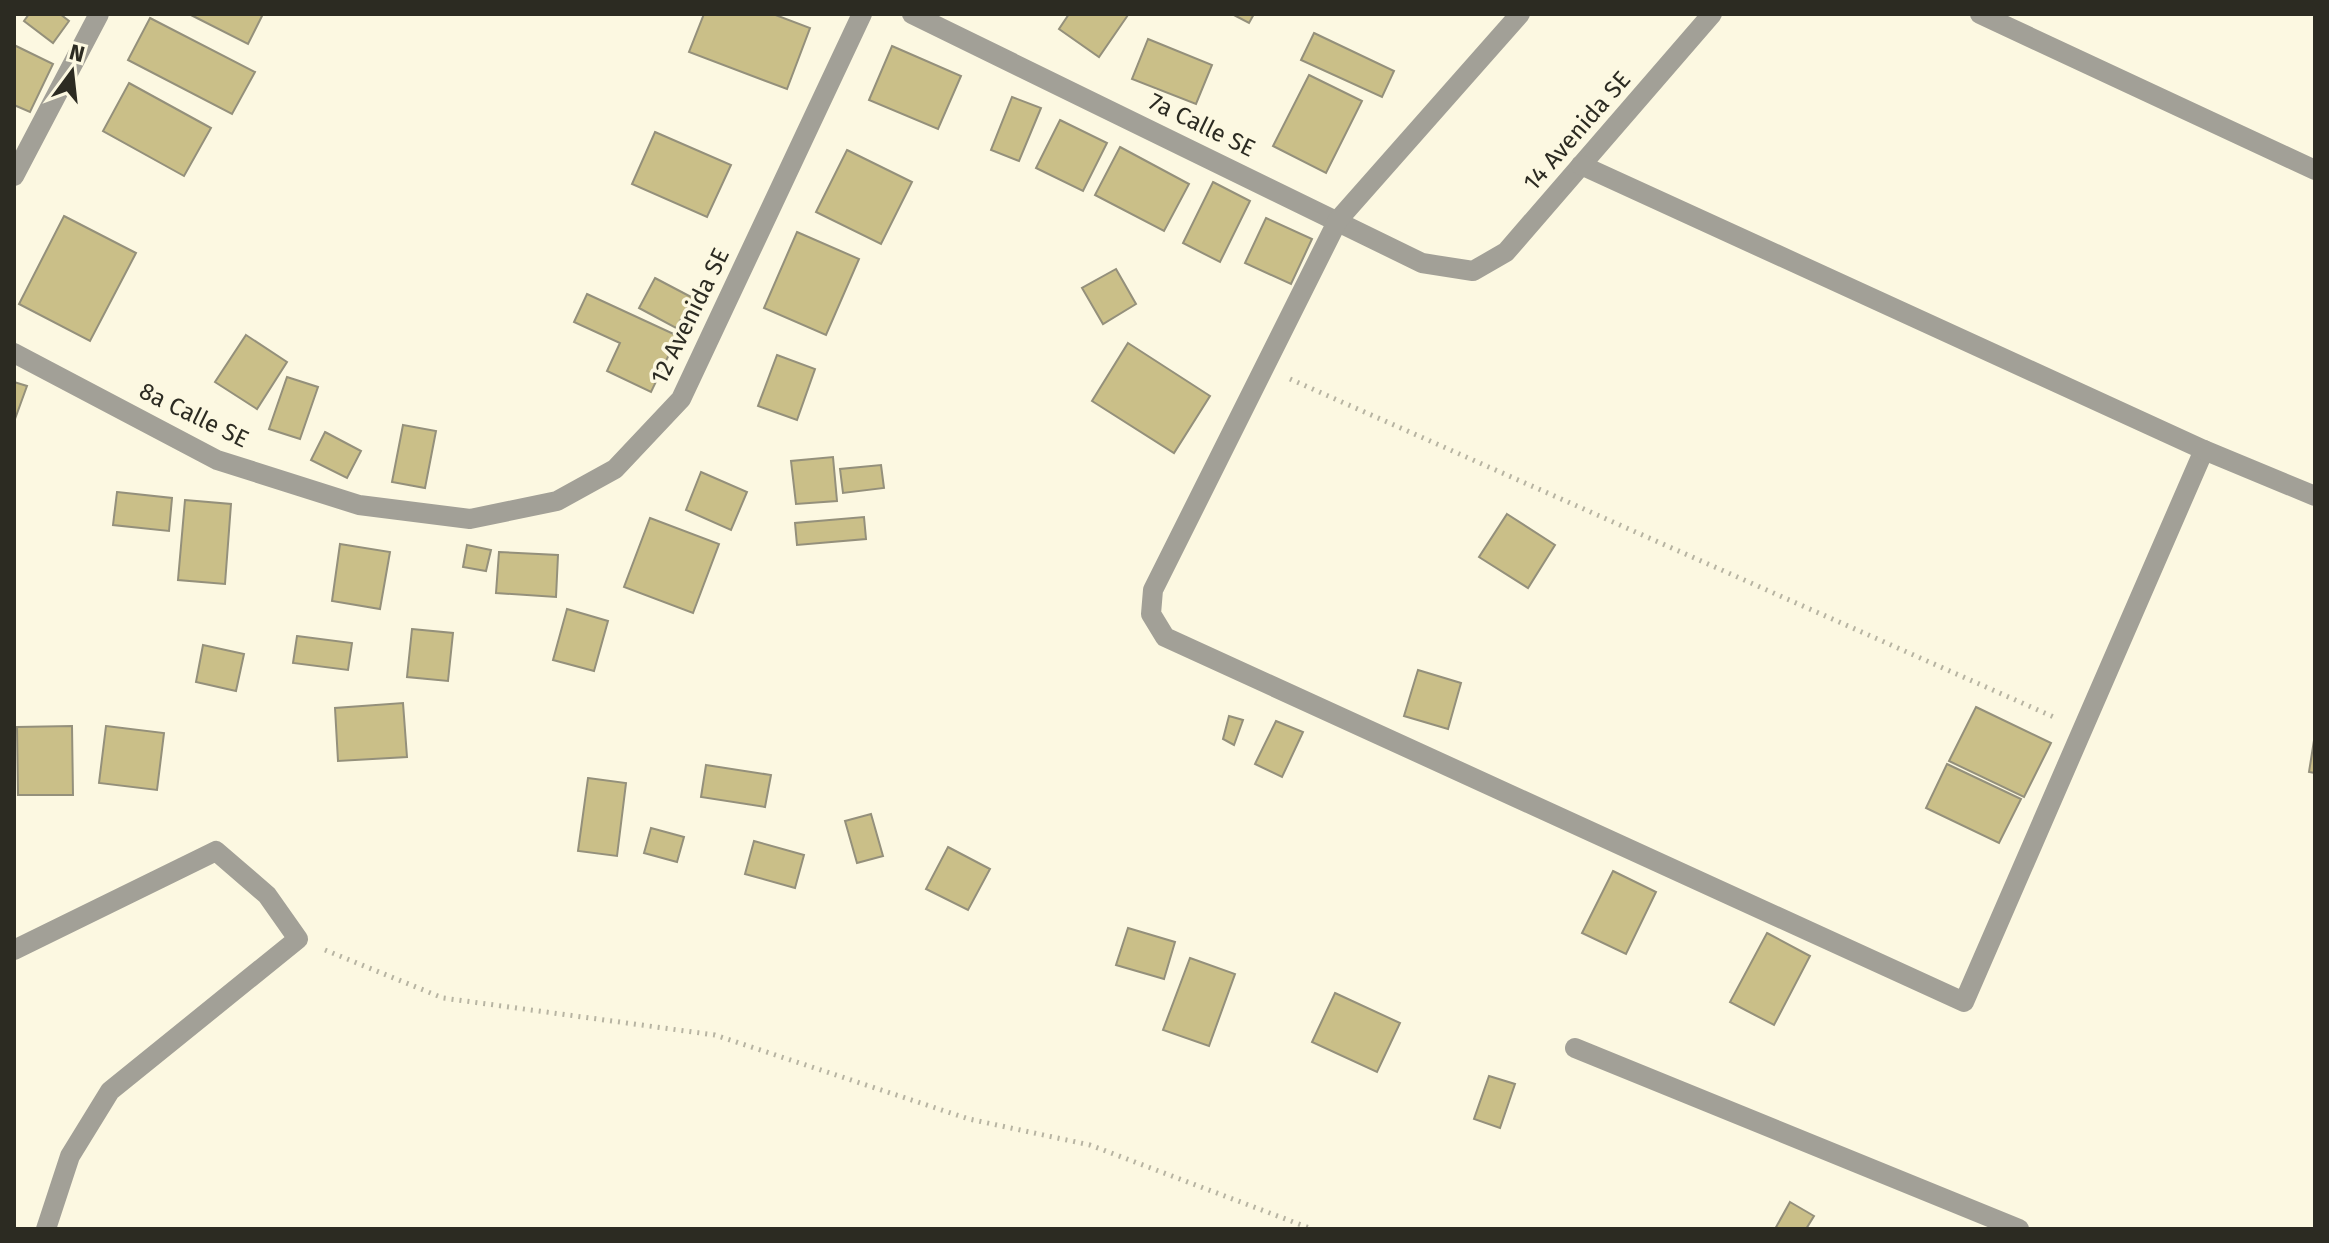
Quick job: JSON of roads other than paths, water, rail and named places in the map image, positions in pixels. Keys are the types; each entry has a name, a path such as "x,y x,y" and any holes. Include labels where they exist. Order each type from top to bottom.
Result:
{"street":[{"path":"14,176 99,14"},
{"name":"12 Avenida SE","path":"359,505 470,519 557,501 615,469 681,399 862,14"},
{"name":"7a Calle SE","path":"912,14 1422,263 1473,271"},
{"path":"1520,14 1338,220 1153,590 1151,614 1165,637 1964,1002 2204,450"},
{"name":"14 Avenida SE","path":"1473,271 1506,252 1712,14"},
{"path":"1980,14 2315,170"},
{"path":"1581,165 2204,450 2315,496"},
{"name":"8a Calle SE","path":"14,353 217,460 359,505"},
{"path":"14,950 216,851 267,895 298,939 110,1091 70,1156 46,1229"},
{"path":"1575,1048 2019,1229"}]}
